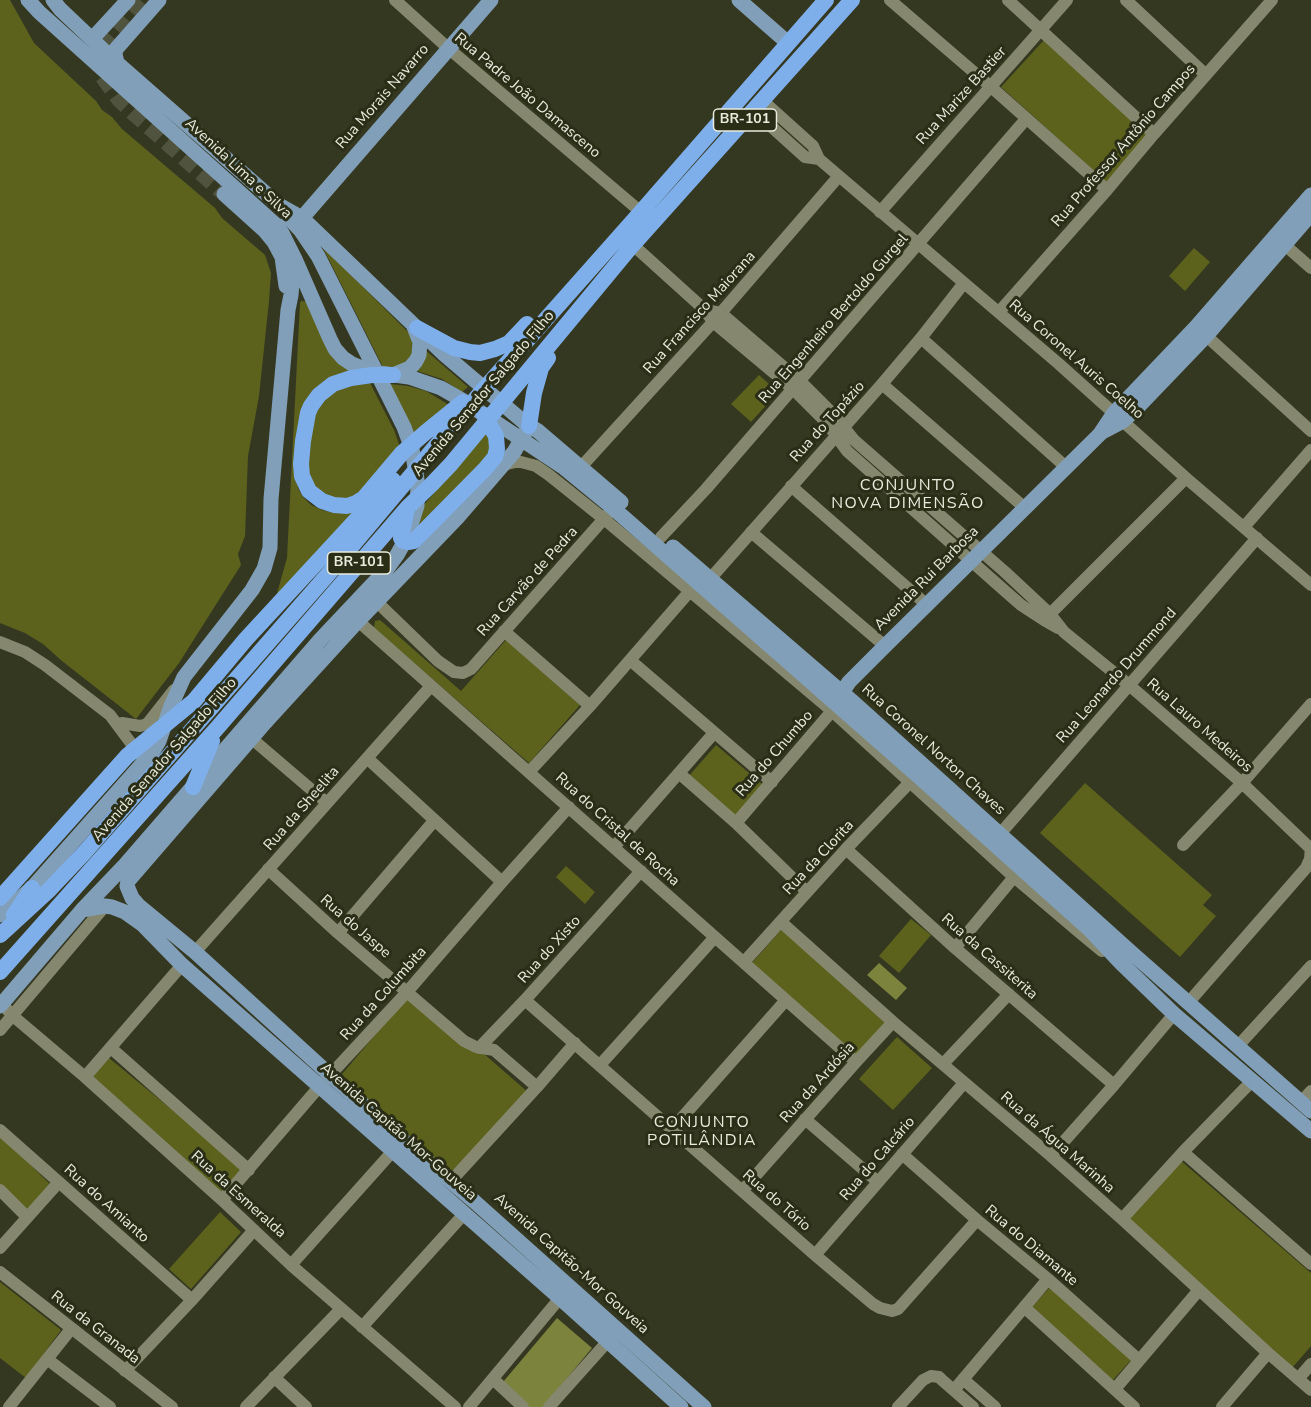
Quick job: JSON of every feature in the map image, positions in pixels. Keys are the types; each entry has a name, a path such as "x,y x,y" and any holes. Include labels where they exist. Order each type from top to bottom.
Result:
{"highway":[{"name":"Avenida Senador Salgado Filho","path":"0,972 218,727 408,507 451,464 629,242 641,212 826,0"},
{"name":"Avenida Senador Salgado Filho","path":"1,934 33,906 71,867 330,572 496,375 629,242 759,106 852,0"},
{"path":"415,326 460,350 480,353 501,346 516,336 608,239 629,242 628,259 561,339 541,368 525,430"},
{"path":"393,375 351,378 333,384 319,395 311,406 304,431 302,476 309,491 322,501 347,506 364,498 402,453 496,375"},
{"path":"0,898 127,756 194,701 246,639 417,453 483,390"},
{"path":"408,507 401,538 408,543 414,541 495,457 496,440 490,421"},
{"path":"193,787 218,727"},
{"path":"1,934 32,888"}],"main road":[{"name":"Avenida Lima e Silva","path":"28,0 96,64 270,218 282,233 335,349 343,358 364,369 430,383"},
{"name":"Avenida Lima e Silva","path":"53,0 117,63 279,206 302,218 525,430"},
{"path":"93,38 128,0"},
{"path":"117,63 116,49 159,0"},
{"name":"Rua Morais Navarro","path":"302,218 491,0"},
{"path":"739,0 788,43"},
{"path":"224,194 274,242 282,257 288,310"},
{"name":"Avenida Rui Barbosa","path":"836,702 885,646 1119,417 1201,331 1280,240 1311,195"},
{"path":"252,731 320,640 387,569 407,537 417,506 418,486 412,449 404,427 318,256 279,206"},
{"name":"Avenida Rui Barbosa","path":"1280,240 1311,214"},
{"path":"0,915 32,888 145,762 159,741 184,678 252,590 264,569 270,542 271,499 294,259"},
{"path":"393,375 410,368 419,355 420,342 415,326"},
{"name":"Rua Coronel Norton Chaves","path":"430,383 450,393 490,421 538,431 581,467 710,579 914,778 1091,932 1174,1014 1311,1131"},
{"path":"1,1005 82,910 193,787 252,731 457,518 514,452 525,430"},
{"name":"Rua Coronel Norton Chaves","path":"525,430 608,514 1000,834 1221,1032 1308,1101"},
{"name":"Avenida Capitão-Mor Gouveia","path":"252,731 128,881 128,890 138,905 195,952 330,1075 475,1202 660,1378 704,1407"},
{"path":"82,910 105,906"},
{"name":"Avenida Capitão Mor-Gouveia","path":"105,906 118,909 147,928 182,965 608,1341 660,1378 681,1407"},
{"path":"1210,1044 1211,1031 1221,1032"}],"street":[{"name":"Rua Padre João Damasceno","path":"395,0 641,212"},
{"path":"890,0 1107,190"},
{"path":"1008,0 1154,134"},
{"name":"Rua Marize Bastier","path":"880,212 1067,0"},
{"path":"1126,0 1206,75"},
{"name":"Rua Professor Antônio Campos","path":"999,312 1272,0"},
{"name":"Rua Coronel Auris Coelho","path":"759,106 805,157 819,159 999,312 1311,585"},
{"name":"Rua Engenheiro Bertoldo Gurgel","path":"661,537 797,385 1026,119"},
{"name":"Rua Francisco Maiorana","path":"581,467 717,317 838,176"},
{"path":"1280,240 1311,268"},
{"name":"Rua Lauro Medeiros","path":"629,242 705,310 717,317 834,415 847,451 976,556 1021,605 1047,617 1129,685 1242,783 1310,848"},
{"name":"Rua do Topázio","path":"710,579 882,384 964,283"},
{"path":"1201,331 1311,431"},
{"path":"921,338 1066,467"},
{"path":"882,384 1025,508"},
{"path":"1244,527 1311,450"},
{"name":"Rua Coronel Norton Chaves","path":"503,465 515,462 536,466 608,514 690,591 836,702"},
{"path":"1047,617 1186,478"},
{"path":"791,486 927,604"},
{"name":"Rua Carvão de Pedra","path":"376,602 438,661 451,670 463,673 471,669 608,514"},
{"path":"751,532 885,646"},
{"name":"Rua Leonardo Drummond","path":"1000,834 1257,538"},
{"path":"529,772 690,591"},
{"name":"Rua do Cristal de Rocha","path":"358,621 856,1062"},
{"path":"504,631 590,706"},
{"path":"0,642 25,652 118,721 159,741"},
{"path":"630,660 771,782"},
{"path":"118,721 140,726 148,723 184,678"},
{"name":"Rua da Sheelita","path":"195,952 431,686"},
{"name":"Rua do Chumbo","path":"736,823 836,702"},
{"path":"1183,845 1242,783 1311,704"},
{"path":"118,721 145,762"},
{"path":"252,731 327,803"},
{"path":"614,848 714,734"},
{"path":"367,758 502,882"},
{"path":"680,774 736,823 807,892"},
{"name":"Rua Coronel Norton Chaves","path":"914,778 1014,877 1080,933 1121,963"},
{"name":"Rua da Clorita","path":"744,962 914,778"},
{"name":"Rua da Columbita","path":"222,1200 319,1087 407,992 569,807"},
{"path":"338,933 434,821"},
{"path":"1188,1003 1306,867 1310,859 1310,848"},
{"name":"Rua da Cassiterita","path":"846,849 955,948 1114,1085"},
{"name":"Rua do Jaspe","path":"268,869 338,933 464,1041 499,1053 537,1087"},
{"name":"Rua do Xisto","path":"479,1048 640,871"},
{"path":"955,948 1014,877"},
{"path":"0,1030 105,906"},
{"name":"Rua da Água Marinha","path":"781,922 893,1022 1051,1155 1311,1390"},
{"path":"600,1065 715,937"},
{"path":"84,1077 182,965"},
{"path":"1238,1046 1311,966"},
{"path":"943,1064 1009,994"},
{"name":"Rua do Tório","path":"525,1000 815,1255 873,1304 887,1311 897,1310 977,1220"},
{"path":"672,1129 786,1000"},
{"name":"Rua da Esmeralda","path":"1,1005 222,1200 446,1404"},
{"path":"1051,1155 1174,1014"},
{"name":"Rua da Ardósia","path":"742,1191 893,1022"},
{"path":"451,1181 575,1043"},
{"path":"111,1048 249,1170"},
{"path":"1122,1219 1252,1081"},
{"name":"Rua do Calcário","path":"815,1255 964,1083"},
{"path":"805,1119 878,1182"},
{"name":"Rua do Amianto","path":"0,1130 192,1300"},
{"path":"291,1265 393,1151"},
{"path":"1183,1152 1311,1264"},
{"name":"Rua do Diamante","path":"902,1155 1140,1360"},
{"path":"0,1248 59,1182"},
{"path":"0,1190 27,1217"},
{"path":"362,1327 464,1214"},
{"path":"125,1371 254,1230"},
{"name":"Rua da Granada","path":"0,1272 172,1407"},
{"path":"954,1390 1048,1279"},
{"path":"1115,1389 1200,1290"},
{"path":"469,1407 560,1298"},
{"path":"1024,1307 1134,1407"},
{"path":"246,1407 341,1309"},
{"path":"0,1402 8,1407 71,1329"},
{"path":"549,1407 608,1341"},
{"path":"1222,1407 1268,1353"},
{"path":"47,1359 110,1407"},
{"path":"1298,1378 1311,1364"},
{"path":"898,1407 928,1376 939,1377 973,1407"},
{"path":"274,1377 306,1407"},
{"path":"494,1379 523,1407"},
{"path":"963,1379 994,1407"}],"shaded area":[{"path":"0,0 10,0 34,43 96,101 102,110 215,208 222,218 265,255 271,273 259,396 248,456 245,536 238,554 241,565 179,663 136,719 43,644 25,633 0,623"},
{"path":"1044,40 1149,135 1106,182 1001,87"},
{"path":"322,246 414,338 414,357 400,369 383,367"},
{"path":"1194,248 1210,262 1185,291 1169,276"},
{"path":"301,301 308,302 355,371 312,391 297,483 299,490 311,505 334,513 366,501 276,597 287,558"},
{"path":"424,349 468,387 462,392 442,379 414,370"},
{"path":"759,375 778,392 751,422 731,404"},
{"path":"370,383 394,430 401,450 351,500 328,497 308,478 311,421 321,401 346,385"},
{"path":"390,384 426,391 449,405 416,437"},
{"path":"486,433 494,448 414,537 423,506"},
{"path":"380,620 461,691 506,640 580,705 529,763 374,628 375,621"},
{"path":"716,745 762,784 735,817 688,777"},
{"path":"1085,783 1212,895 1203,905 1216,916 1180,957 1040,833"},
{"path":"566,866 595,892 585,904 556,877"},
{"path":"911,919 931,935 899,973 879,956"},
{"path":"782,929 887,1023 856,1057 751,964"},
{"path":"879,963 907,988 896,1000 867,975"},
{"path":"407,997 483,1053 530,1094 447,1176 338,1079"},
{"path":"897,1037 932,1068 893,1110 859,1079"},
{"path":"109,1058 243,1168 222,1198 91,1078"},
{"path":"0,1135 51,1185 28,1212 0,1185"},
{"path":"1180,1160 1311,1273 1311,1346 1292,1368 1126,1219"},
{"path":"220,1212 241,1232 191,1289 169,1269"},
{"path":"0,1282 61,1330 26,1378 0,1358"},
{"path":"1050,1287 1131,1360 1113,1380 1032,1307"},
{"path":"557,1318 592,1348 543,1407 529,1407 503,1382"}],"tunnel":[{"path":"140,0 101,49 98,57 100,74 119,100 224,194"}],"district":[{"name":"CONJUNTO NOVA DIMENSÃO","path":"908,495"},
{"name":"CONJUNTO POTILÂNDIA","path":"702,1132"}]}
